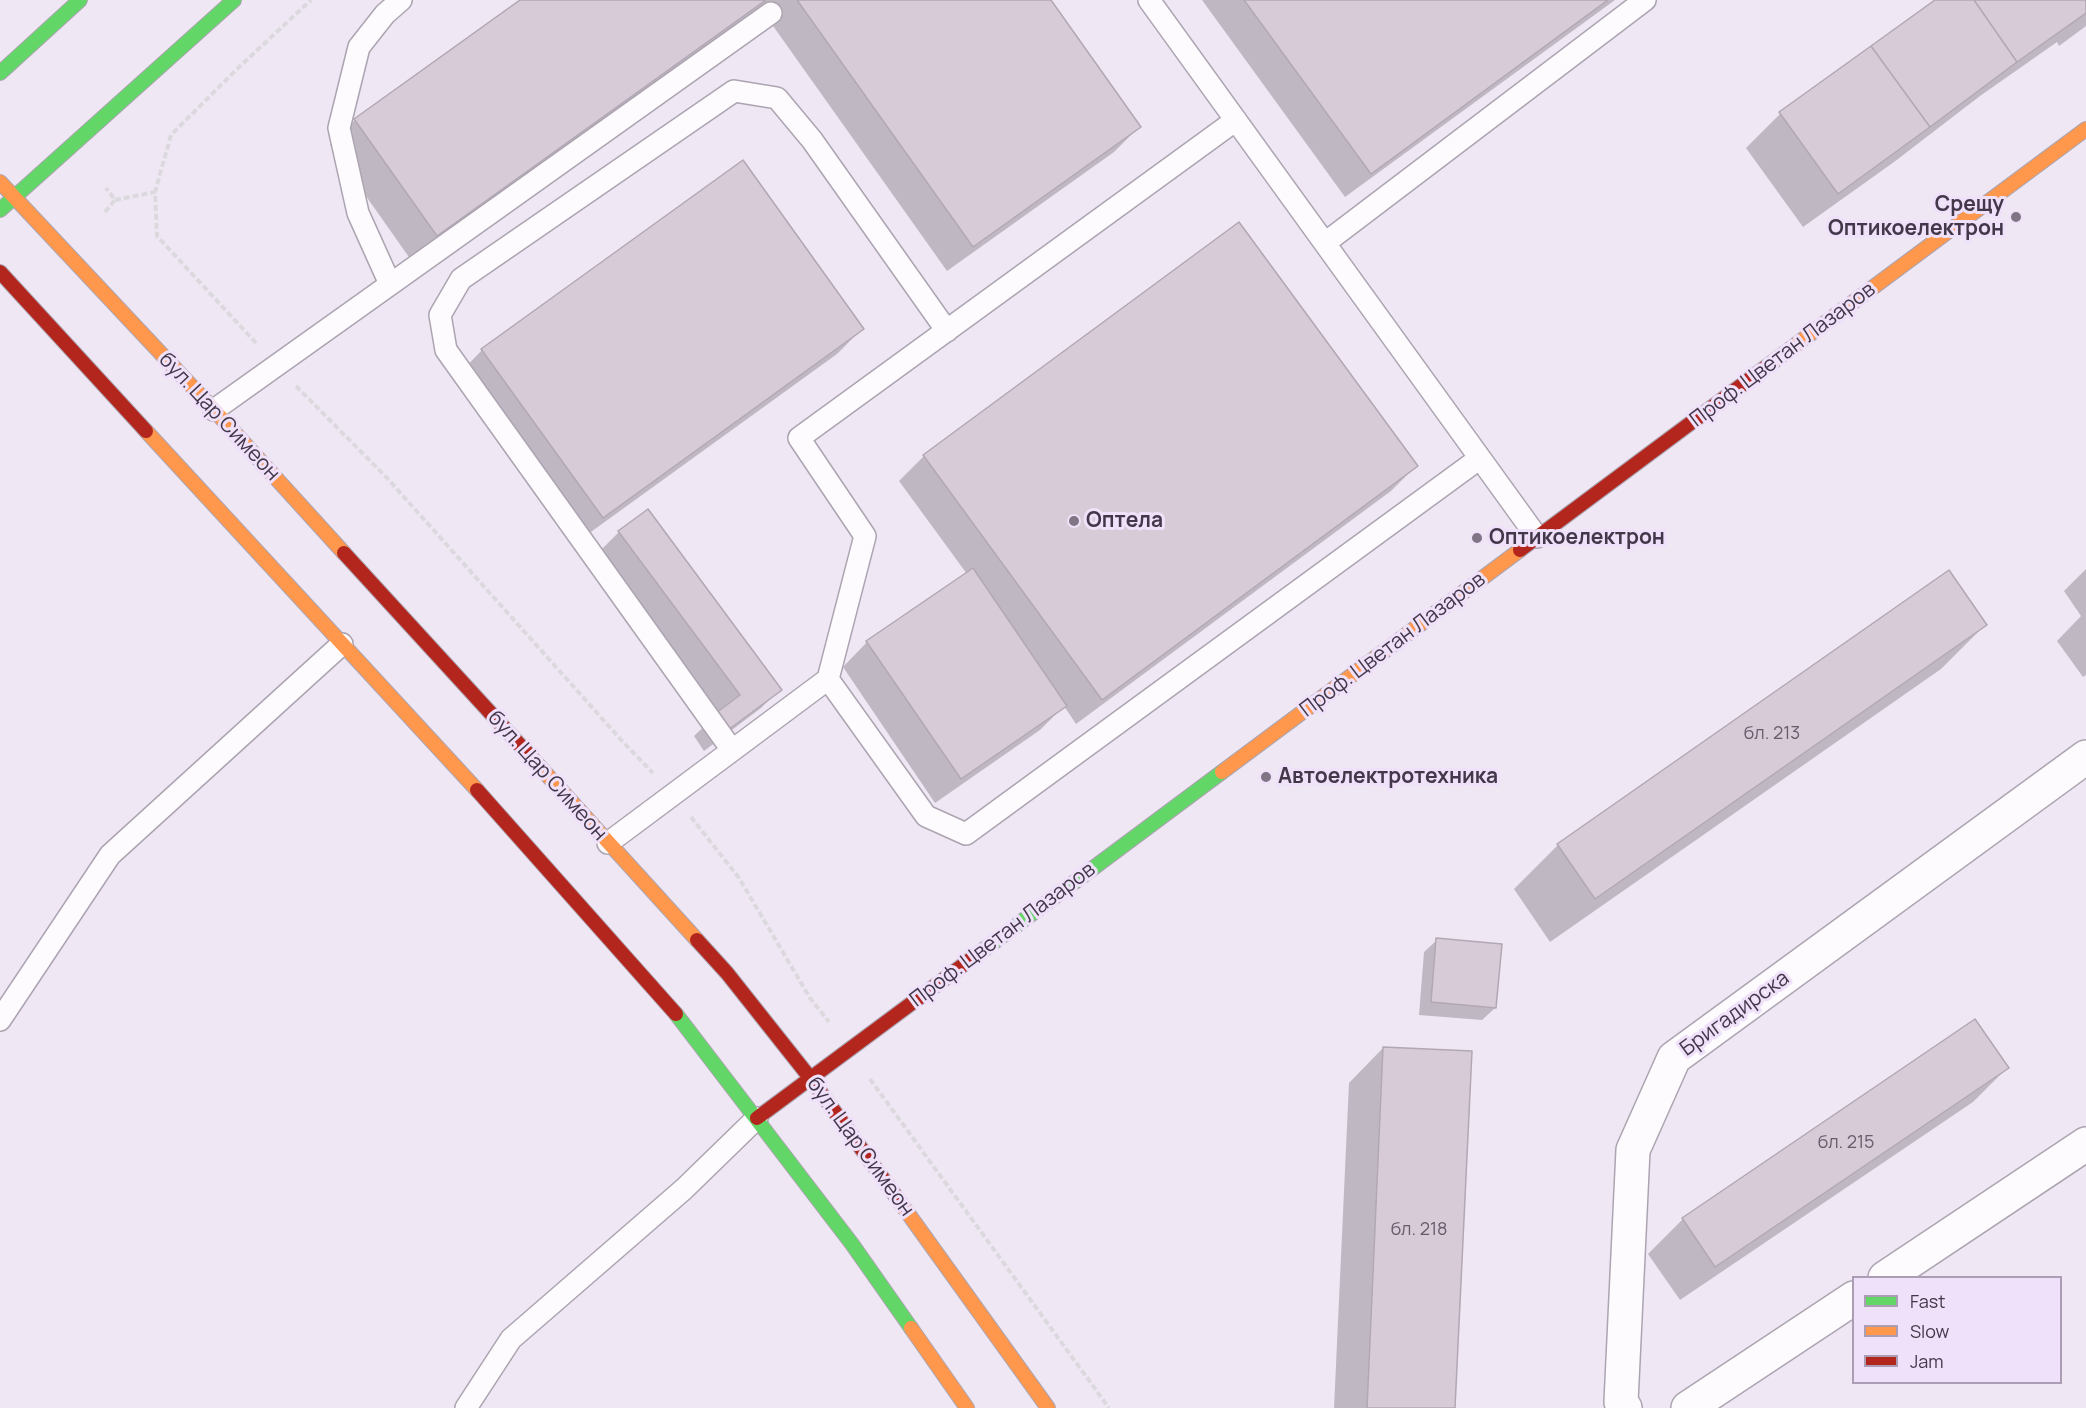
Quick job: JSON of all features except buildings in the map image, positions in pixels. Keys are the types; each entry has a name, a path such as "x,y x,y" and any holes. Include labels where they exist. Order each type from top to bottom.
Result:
{"main road":[{"path":"0,73 80,0"},
{"path":"0,210 234,0"},
{"name":"Проф. Цветан Лазаров","path":"757,1118 2086,129"},
{"name":"бул. Цар Симеон","path":"0,182 213,410 727,972 811,1079 1048,1408"},
{"path":"0,272 508,824 674,1012 852,1244 967,1408"}],"street":[{"name":"Бригадирска","path":"1617,1406 1633,1150 1674,1058 2086,757"},
{"path":"1888,1276 2086,1144"},
{"path":"1688,1408 1852,1300"}],"lane":[{"path":"390,284 358,213 339,128 359,47 385,14 401,0"},
{"path":"1149,0 1538,537"},
{"path":"1325,243 1645,0"},
{"path":"213,410 771,13"},
{"path":"732,750 446,351 440,315 461,279 734,91 777,98 812,140 947,331"},
{"path":"608,843 828,679 865,536 799,438 1236,120"},
{"path":"828,679 926,816 966,834 1480,458"},
{"path":"0,1020 110,855 342,644"},
{"path":"466,1408 511,1339 684,1189 757,1118"}],"path":[{"path":"311,0 171,135 155,192 158,236 276,365 387,478 623,742 673,794 739,878 810,998 850,1049 871,1082 1109,1408"},
{"path":"106,188 115,200"},
{"path":"105,212 115,200 155,192"}],"traffic: fast":[{"path":"0,73 80,0"},
{"path":"0,210 234,0"},
{"path":"978,954 1222,772"},
{"path":"676,1014 852,1244 911,1328"}],"traffic: slow":[{"path":"1770,364 2086,129"},
{"path":"0,182 214,410 344,553"},
{"path":"146,431 477,790"},
{"path":"1222,772 1520,550"},
{"path":"529,755 697,940"},
{"path":"902,1205 1048,1408"},
{"path":"911,1328 967,1408"}],"traffic: jam":[{"path":"0,272 146,431"},
{"path":"1520,550 1770,364"},
{"path":"344,553 529,755"},
{"path":"477,790 676,1014"},
{"path":"697,940 727,973 811,1079 902,1205"},
{"path":"757,1118 978,954"}],"place":[{"name":"Срещу Оптикоелектрон","path":"2016,217"},
{"name":"Оптела","path":"1074,521"},
{"name":"Оптикоелектрон","path":"1477,538"},
{"name":"Автоелектротехника","path":"1266,777"}]}
